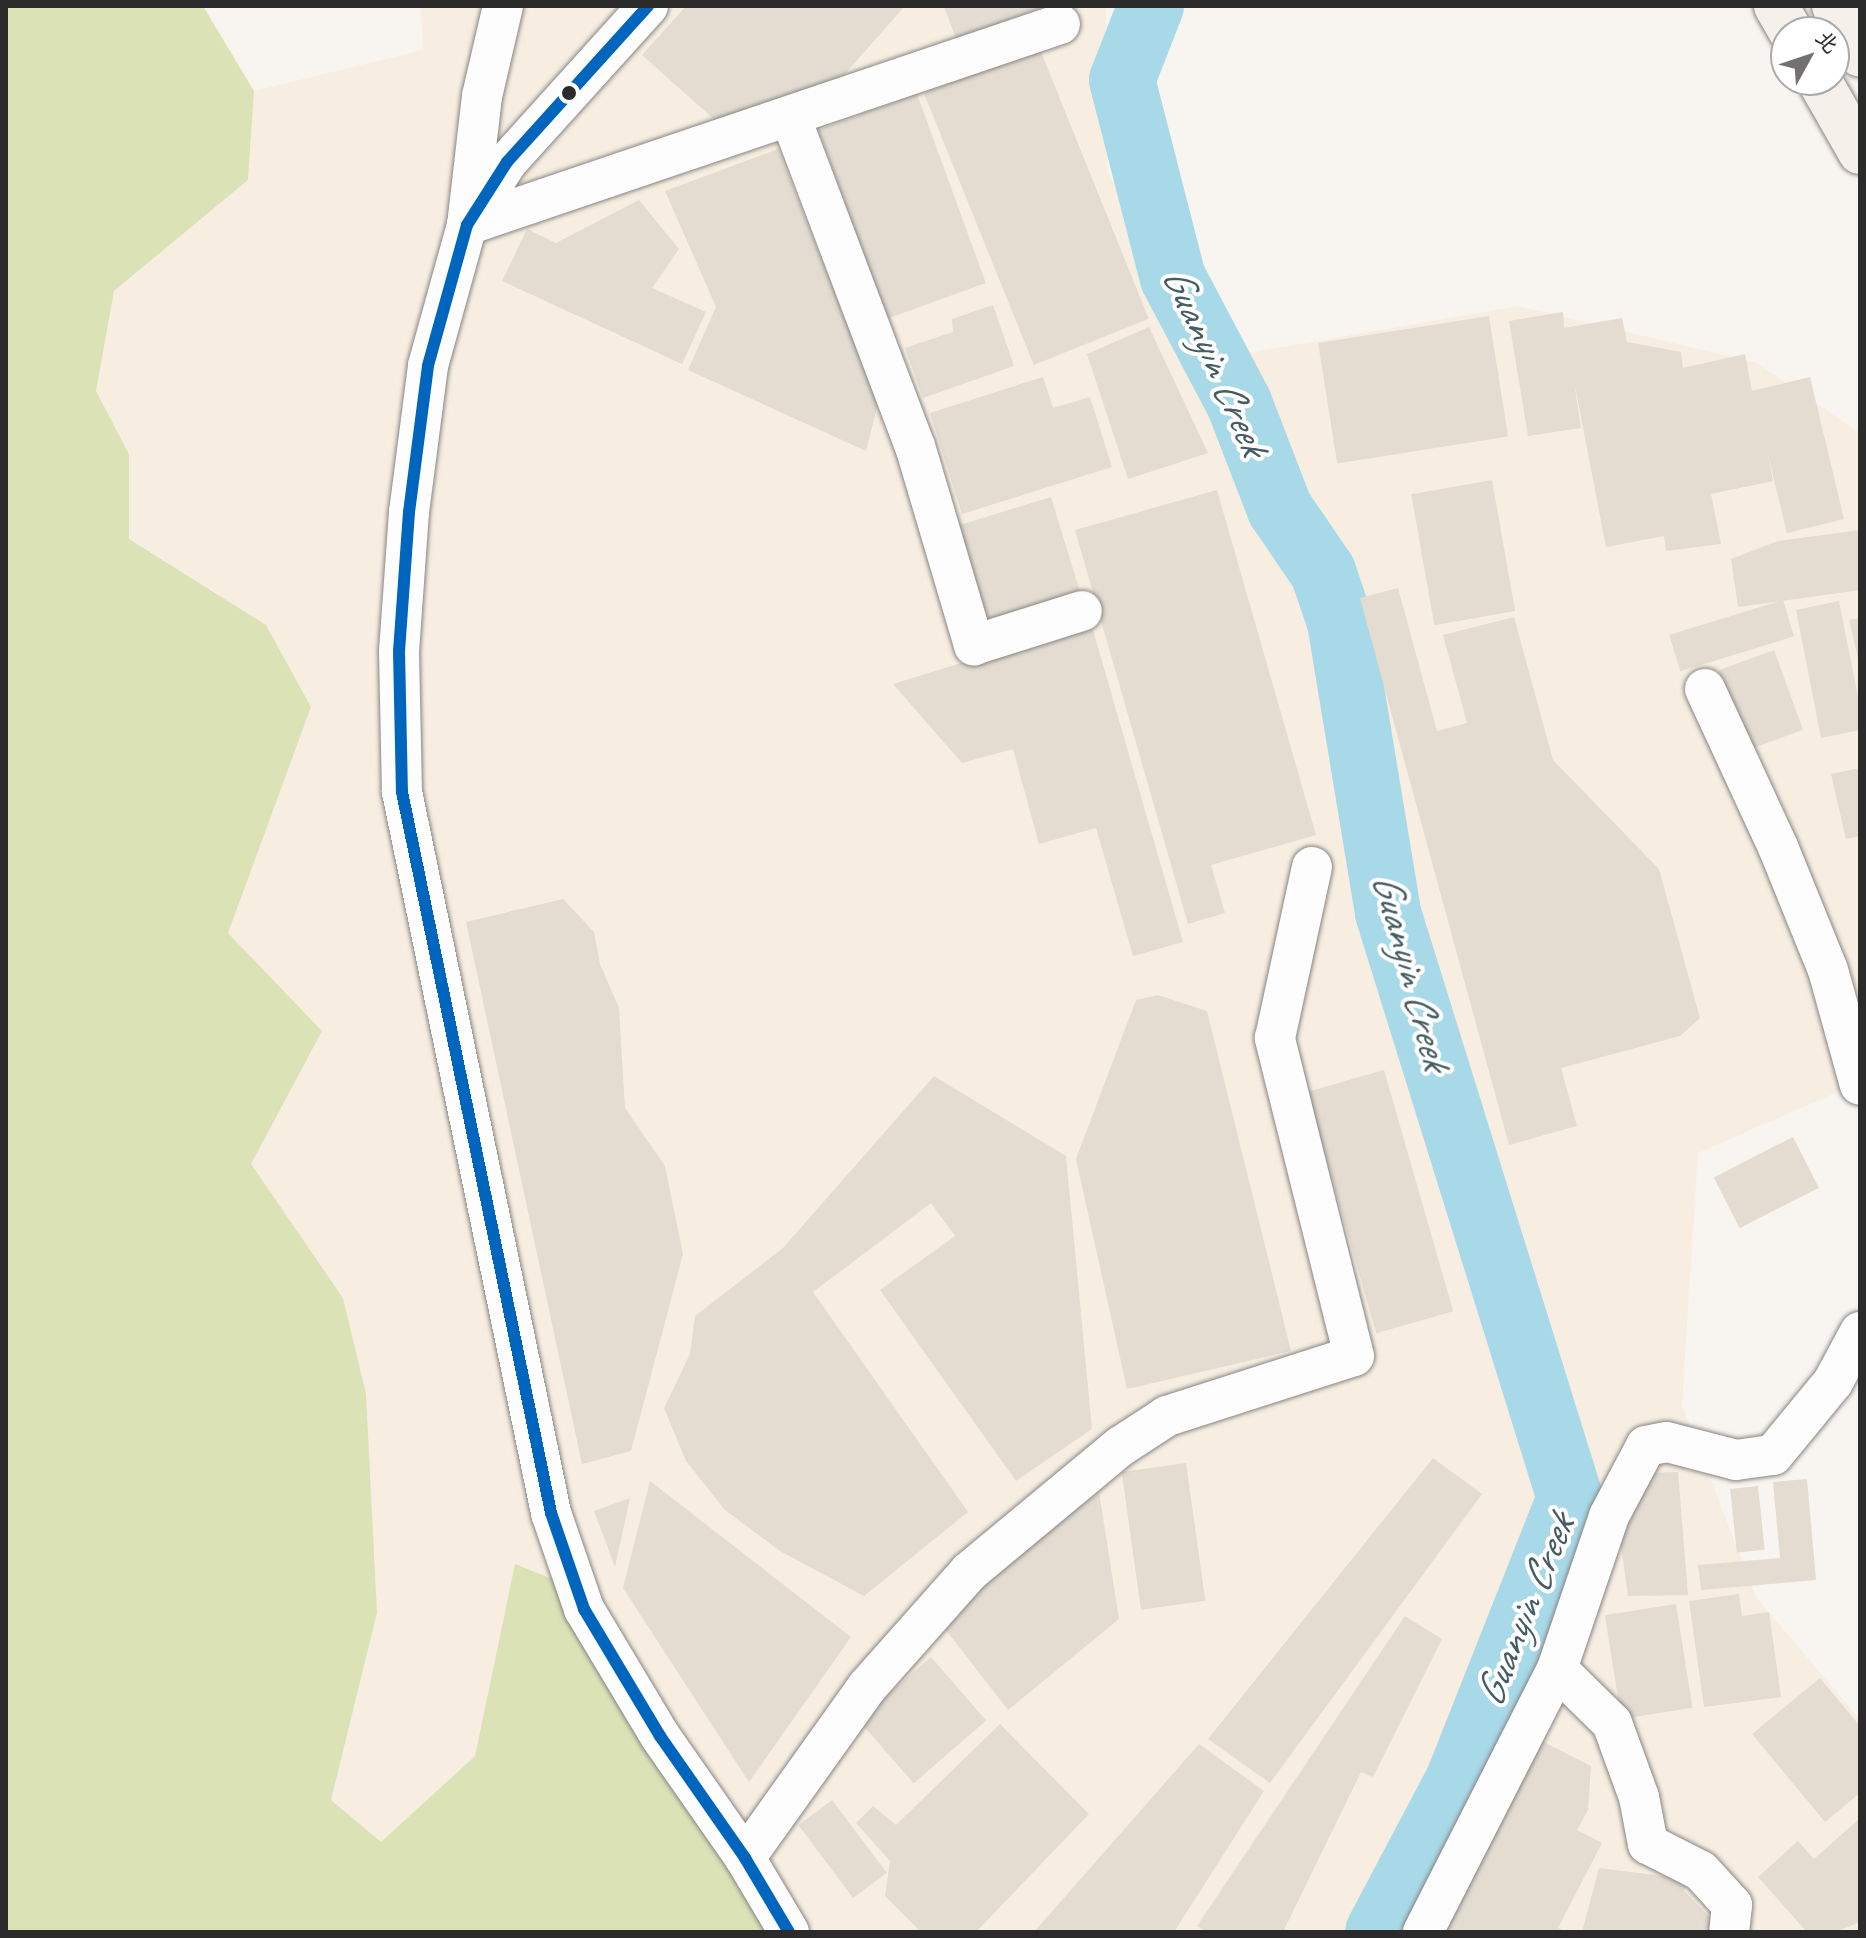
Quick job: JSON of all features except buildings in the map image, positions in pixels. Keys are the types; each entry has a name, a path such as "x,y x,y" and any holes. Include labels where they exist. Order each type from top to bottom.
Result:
{"highway":[{"path":"1834,6 1860,55"},
{"path":"1828,96 1860,152"}],"street":[{"path":"503,6 482,96 467,225 428,366 409,512 399,651 402,792 551,1513 584,1609 660,1736 745,1858 789,1932"},
{"path":"467,225 507,162 648,6"},
{"path":"467,225 1060,24"},
{"path":"790,116 915,446 974,645 1082,611"},
{"path":"1705,689 1778,847 1828,970 1860,1085"},
{"path":"745,1858 867,1687 969,1572 1121,1446 1167,1416 1354,1356 1275,1038 1312,867"},
{"path":"1423,1932 1557,1669 1609,1516 1646,1446 1667,1442 1736,1460 1773,1455 1833,1382 1860,1332"},
{"path":"1557,1669 1612,1723 1639,1797 1648,1844 1701,1871 1732,1905 1729,1932"}],"shaded area":[{"path":"421,6 1106,6 1107,170 1208,360 1518,306 1757,363 1860,433 1860,1082 1698,1153 1682,1405 1756,1597 1860,1720 1860,1932 773,1932 515,1564 475,1756 381,1842 331,1800 377,1613 343,1298 251,1164 322,1031 227,933 311,707 266,625 129,539 129,454 96,391 114,291 248,180 254,91 423,50"}],"green space":[{"path":"6,6 203,6 254,91 248,180 114,291 96,391 129,454 129,539 266,625 311,707 228,933 322,1031 251,1164 343,1298 366,1394 377,1613 331,1800 381,1842 475,1756 515,1564 582,1591 773,1932 6,1932"}],"waterway":[{"name":"Guanyin Creek","path":"1151,6 1122,80 1173,278 1239,403 1280,509 1323,572 1340,622 1388,913 1570,1498 1459,1779 1378,1932"}],"transit line":[{"path":"648,6 507,162 467,225 428,366 409,512 399,651 402,792 551,1513 584,1609 660,1736 745,1858 789,1932"}]}
